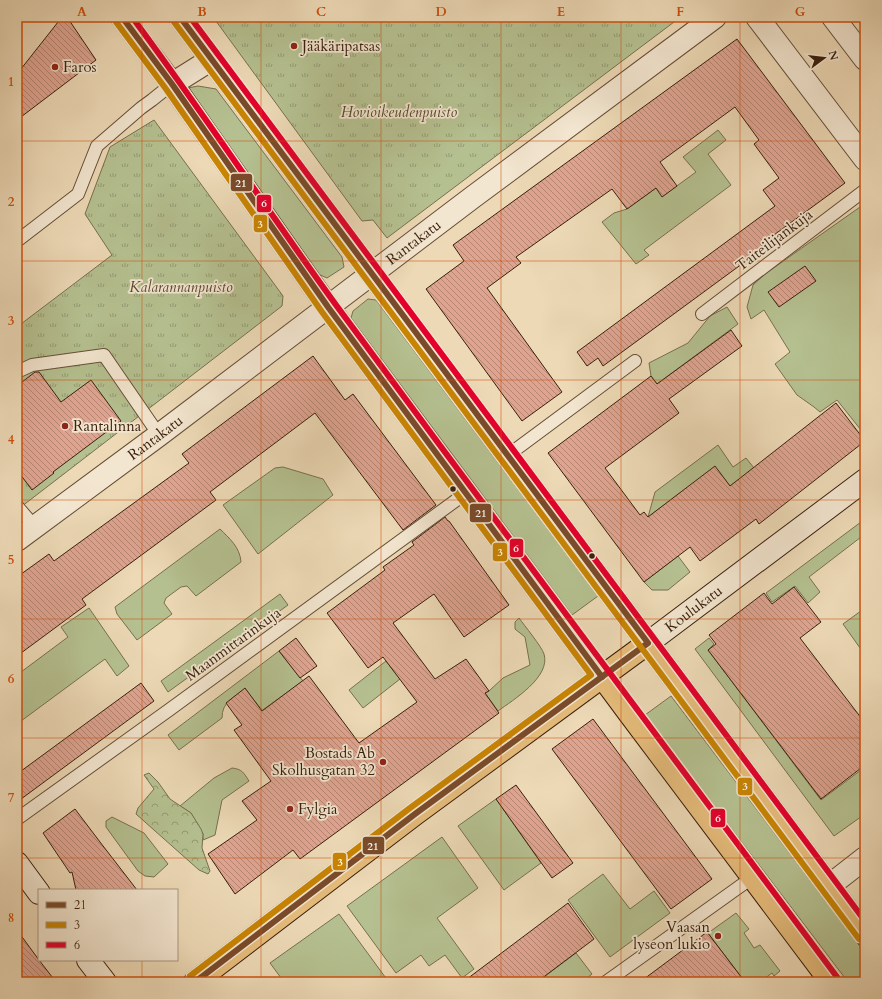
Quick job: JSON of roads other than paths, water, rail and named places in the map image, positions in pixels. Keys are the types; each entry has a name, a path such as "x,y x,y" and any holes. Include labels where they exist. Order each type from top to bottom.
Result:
{"main road":[{"path":"122,17 172,84 328,307 831,982"},
{"path":"180,17 865,934"},
{"name":"Koulukatu","path":"195,982 416,814 648,643"}],"street":[{"name":"Rantakatu","path":"17,540 715,17"},
{"path":"757,17 865,160"},
{"path":"833,17 865,59"},
{"path":"172,84 212,60"},
{"name":"Koulukatu","path":"648,643 865,480"},
{"path":"829,886 865,858"},
{"path":"17,863 38,892"},
{"path":"89,961 105,982"}],"lane":[{"path":"17,241 78,194 97,146 141,108 172,84"},
{"name":"Taiteilijankuja","path":"702,314 865,190"},
{"path":"17,372 32,365 104,355 159,435"},
{"path":"507,456 635,361"},
{"name":"Maanmittarinkuja","path":"17,819 170,710 466,493"},
{"path":"17,506 35,527"},
{"path":"606,982 753,878"}],"place":[{"name":"Jääkäripatsas","path":"294,46"},
{"name":"Faros","path":"55,67"},
{"name":"Rantalinna","path":"65,426"},
{"name":"Bostads Ab Skolhusgatan 32","path":"383,762"},
{"name":"Fylgia","path":"290,809"},
{"name":"Vaasan lyseon lukio","path":"718,936"}],"park label":[{"name":"Hovioikeudenpuisto","path":"399,112"},
{"name":"Kalarannanpuisto","path":"181,287"}]}
